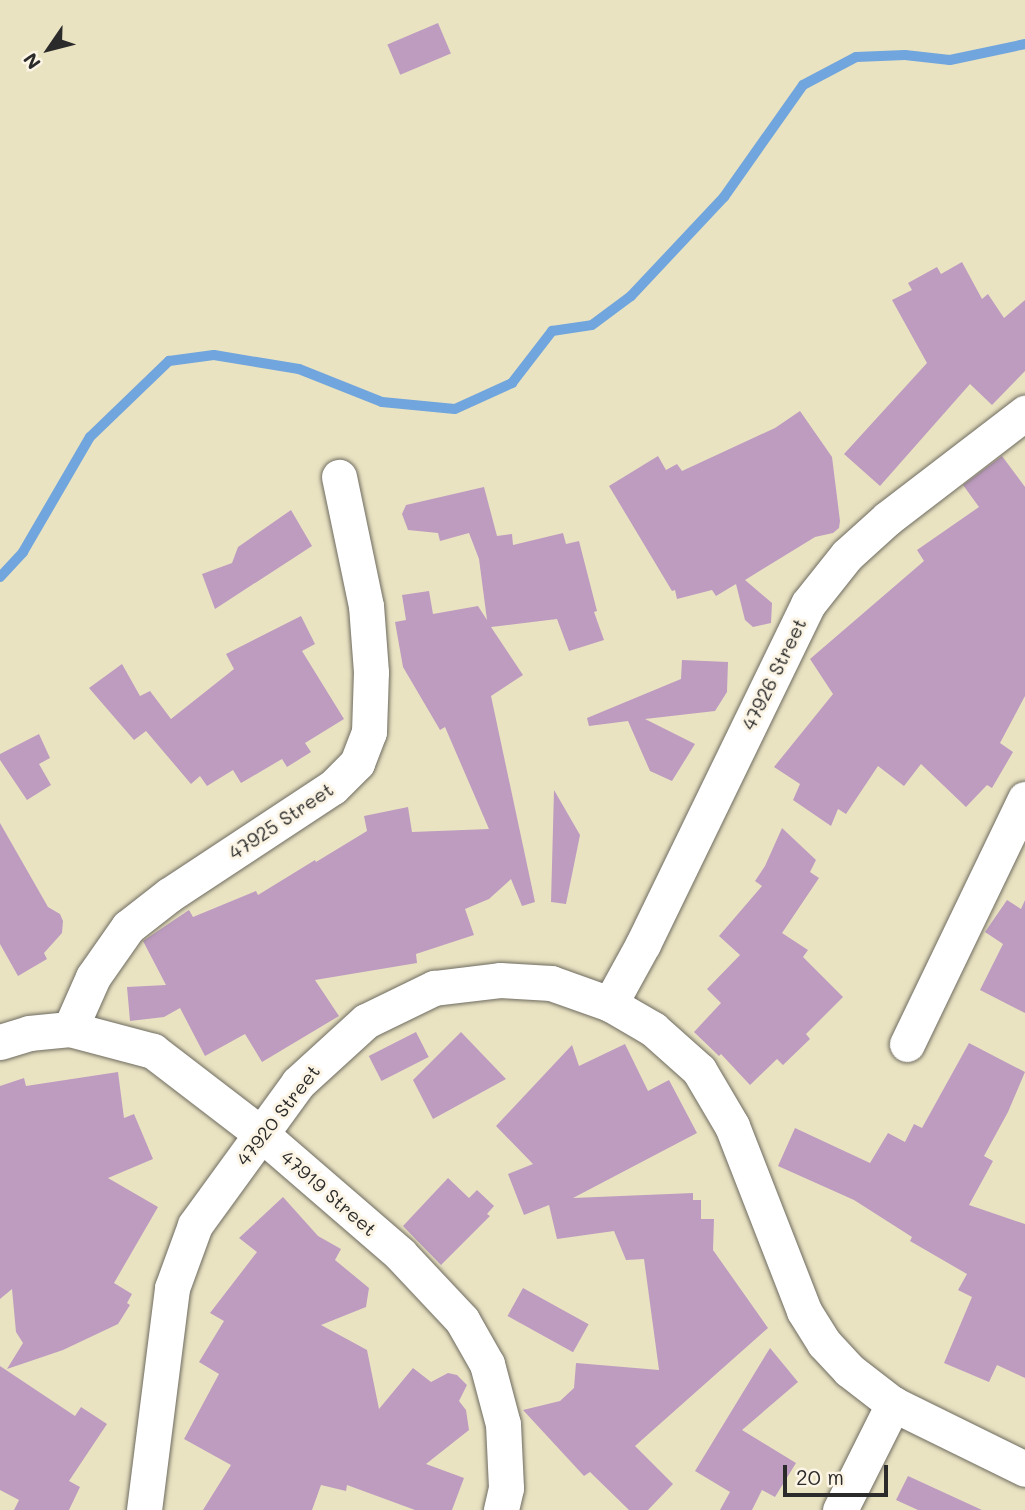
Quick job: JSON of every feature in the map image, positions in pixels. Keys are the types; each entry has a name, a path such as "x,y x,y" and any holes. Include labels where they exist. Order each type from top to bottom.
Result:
{"street":[{"name":"47926 Street","path":"610,1004 808,604 847,555 888,518 1025,413"},
{"name":"47925 Street","path":"70,1029 93,977 128,927 169,895 333,787 357,763 369,732 371,672 366,606 339,477"},
{"path":"907,1044 1025,799"},
{"name":"47920 Street","path":"144,1510 172,1288 195,1225 298,1083 366,1021 434,988 500,981 551,983 610,1004 653,1029 699,1070 732,1126 804,1311 824,1343 849,1370 893,1404 1025,1469"},
{"name":"47919 Street","path":"0,1042 29,1033 70,1029 153,1051 260,1133 400,1254 462,1320 487,1364 502,1424 506,1488 501,1510"},
{"path":"841,1510 893,1404"}],"building":[{"path":"438,23 451,53 400,75 387,44"},
{"path":"962,262 982,299 988,294 1004,318 1025,300 1025,371 992,405 970,384 880,486 844,454 927,363 892,300 912,290 908,283 937,267 941,274"},
{"path":"800,411 832,457 839,528 833,533 815,537 745,580 772,603 771,623 753,627 745,620 736,584 716,596 712,590 677,599 675,590 672,591 609,486 658,456 666,470 677,464 682,471 775,428"},
{"path":"1002,456 1025,487 1025,696 1000,743 1013,752 992,788 987,785 966,807 921,764 904,786 878,766 846,814 838,809 831,826 793,800 800,784 774,767 833,694 810,659 924,561 917,550 979,507 963,485"},
{"path":"484,487 497,536 512,534 513,545 563,533 566,544 579,541 597,611 594,612 604,640 569,651 557,619 491,627 523,675 491,696 535,902 522,906 511,879 489,899 465,909 474,935 416,954 417,963 315,980 339,1016 262,1062 245,1034 205,1056 180,1008 164,1017 130,1021 127,987 166,985 143,941 189,910 193,917 256,891 258,895 367,831 364,816 408,807 412,832 489,829 445,727 440,730 403,667 395,622 406,620 402,595 429,591 433,614 478,606 487,620 479,559 469,533 440,541 438,533 408,530 402,514 406,505"},
{"path":"291,510 312,546 215,609 202,574 232,563 238,547"},
{"path":"301,616 315,644 302,651 344,719 305,743 311,752 287,767 282,759 241,783 233,770 207,786 200,776 191,784 146,731 134,740 89,688 122,664 140,696 150,691 171,719 234,669 226,654"},
{"path":"682,660 728,662 727,692 715,711 645,719 695,744 672,781 650,771 628,721 589,726 587,718 681,679"},
{"path":"39,734 50,758 39,764 51,785 27,800 0,760 0,754"},
{"path":"554,790 580,835 566,904 551,902"},
{"path":"0,823 48,907 60,914 63,921 62,933 44,953 47,959 18,976 0,944"},
{"path":"782,828 816,860 810,872 819,878 782,933 808,950 803,957 843,997 806,1034 810,1039 783,1065 777,1059 750,1085 721,1054 719,1056 694,1032 721,1003 707,989 740,955 719,936 762,886 755,881 765,866"},
{"path":"1007,900 1021,909 1025,900 1025,1013 980,990 1003,944 985,932"},
{"path":"416,1032 429,1057 381,1081 369,1056"},
{"path":"461,1032 506,1079 433,1119 413,1080"},
{"path":"969,1043 1025,1072 1008,1112 984,1156 993,1161 969,1205 1025,1224 1025,1378 997,1365 989,1382 944,1363 972,1297 958,1290 967,1274 910,1241 912,1237 854,1200 778,1166 795,1128 870,1163 888,1133 905,1142 914,1124 922,1128"},
{"path":"625,1044 648,1091 669,1080 697,1133 573,1198 693,1193 693,1200 701,1200 701,1219 714,1219 713,1250 768,1328 635,1446 673,1484 648,1510 629,1510 590,1472 584,1476 523,1410 560,1401 574,1388 576,1363 659,1370 644,1259 626,1260 614,1231 557,1239 549,1205 524,1215 508,1174 533,1164 496,1126 572,1045 579,1066"},
{"path":"118,1072 124,1118 134,1114 153,1159 108,1178 158,1207 114,1283 132,1294 127,1303 130,1305 118,1324 63,1350 7,1369 23,1343 16,1332 12,1289 0,1299 0,1086 24,1078 26,1086"},
{"path":"448,1178 469,1198 477,1190 494,1206 487,1214 490,1216 441,1265 403,1226"},
{"path":"283,1197 318,1236 341,1249 335,1260 369,1288 366,1307 321,1325 367,1350 379,1409 413,1368 431,1382 448,1373 457,1375 467,1385 459,1401 466,1410 469,1430 426,1464 464,1478 452,1510 415,1510 347,1485 346,1491 321,1485 312,1510 203,1510 231,1465 184,1439 219,1374 199,1362 224,1321 210,1313 257,1252 239,1238"},
{"path":"523,1288 589,1324 573,1352 507,1316"},
{"path":"770,1348 798,1382 742,1430 796,1463 775,1497 762,1490 752,1510 720,1510 730,1492 695,1471"},
{"path":"0,1366 75,1416 81,1407 107,1424 69,1481 80,1487 69,1510 14,1510 19,1500 0,1490"},
{"path":"908,1476 982,1510 918,1510 896,1500"}],"waterway":[{"path":"0,577 23,552 90,437 169,361 214,355 299,369 382,402 455,409 512,383 552,331 592,325 631,296 724,197 803,85 856,57 905,55 950,60 1025,44"}]}
